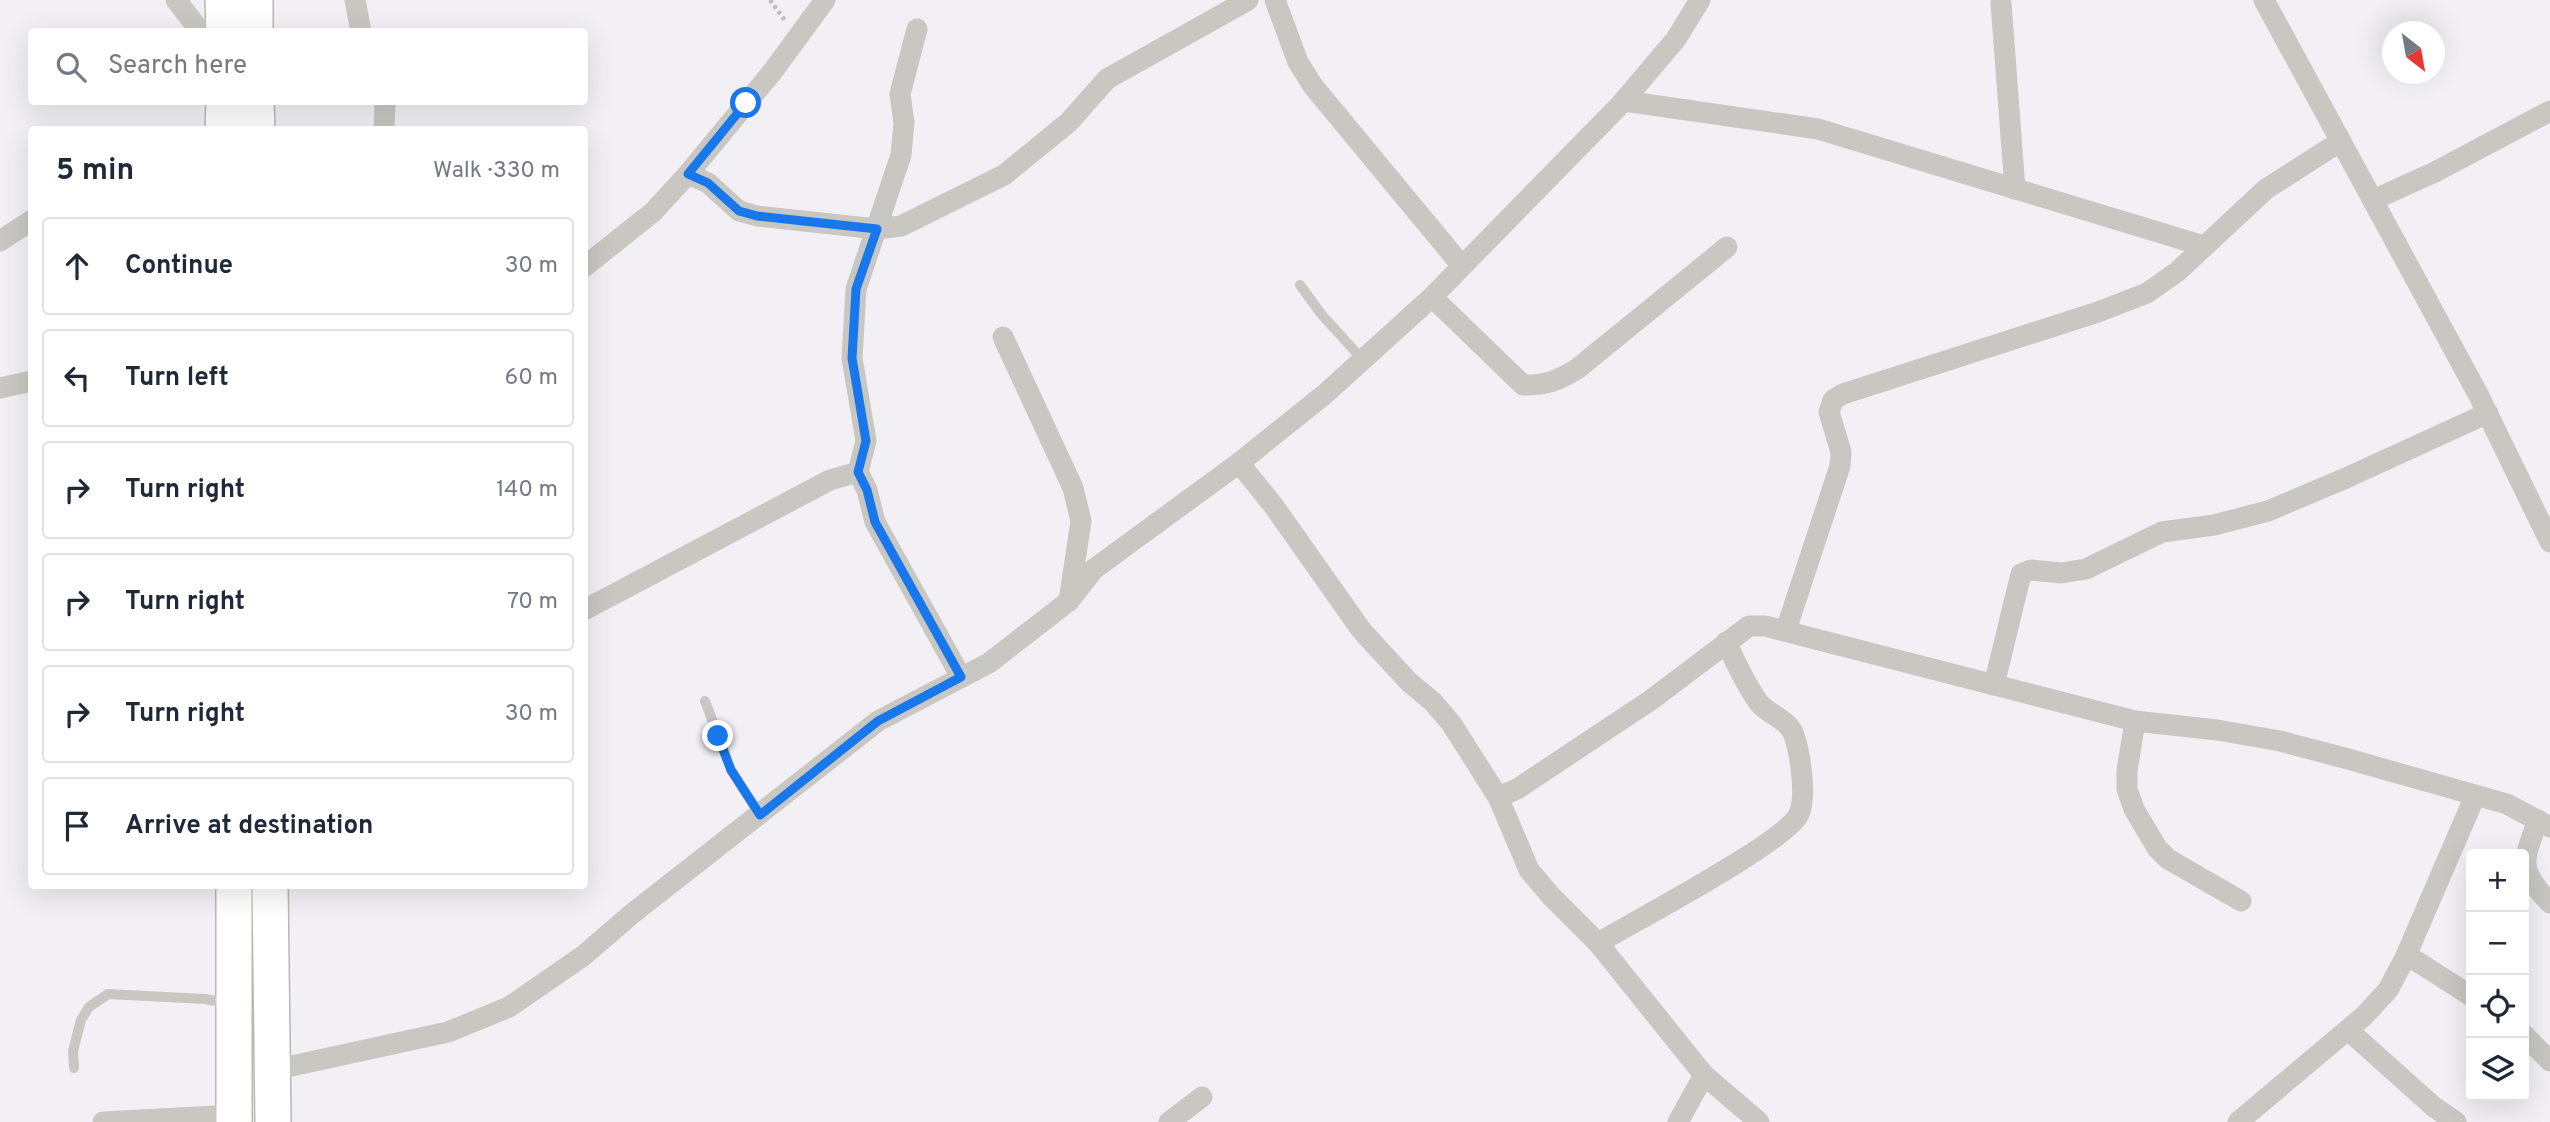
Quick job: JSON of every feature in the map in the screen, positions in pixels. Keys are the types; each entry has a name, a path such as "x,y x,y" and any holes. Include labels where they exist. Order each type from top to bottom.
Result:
{"main road":[{"path":"223,0 224,28"},
{"path":"255,0 255,28"},
{"path":"223,126 224,105"},
{"path":"256,105 257,126"},
{"path":"233,889 234,1119"},
{"path":"270,889 273,1122"}],"street":[{"path":"176,0 198,28"},
{"path":"355,0 360,28"},
{"path":"588,264 653,212 688,174 773,71 825,0"},
{"path":"688,174 708,183 739,211 757,216 877,229 901,226 1004,175 1069,121 1107,79 1248,0"},
{"path":"1275,0 1298,62 1313,86 1462,266"},
{"path":"273,1070 448,1032 509,1007 583,956 633,913 878,721 989,663 1069,601 1094,569 1239,463 1325,394 1432,297 1624,100 1676,39 1700,0"},
{"path":"2264,0 2488,413 2550,542"},
{"path":"2001,3 2015,189"},
{"path":"917,29 900,94 904,123 901,155 856,289 852,358 866,441 858,472 867,490 875,522 961,677"},
{"path":"1624,100 1818,129 2204,246"},
{"path":"384,126 386,105"},
{"path":"2373,200 2435,172 2550,111"},
{"path":"1786,630 1840,466 1840,452 1829,412 1833,400 1843,394 2098,312 2147,293 2177,272 2266,189 2341,141"},
{"path":"0,241 28,223"},
{"path":"1432,297 1523,385 1541,386 1577,369 1727,247"},
{"path":"1003,337 1073,488 1080,521 1069,601"},
{"path":"0,388 28,382"},
{"path":"1994,685 2021,574 2031,570 2061,573 2086,569 2162,533 2214,525 2268,511 2488,413"},
{"path":"1239,463 1273,505 1362,631 1451,723 1499,797 1530,870 1551,896 1598,943 1704,1075 1759,1122"},
{"path":"588,608 830,480 858,472"},
{"path":"1499,797 1517,789 1651,701 1749,626 1765,625 2135,721 2217,730 2280,741 2507,804 2544,824 2525,858 2533,883 2550,903"},
{"path":"1598,943 1725,870 1789,828 1800,813 1803,794 1799,754 1793,731 1762,706 1746,684 1726,642"},
{"path":"2135,721 2127,771 2127,789 2157,848 2168,859 2241,901"},
{"path":"2238,1122 2259,1115 2388,990 2407,954 2475,796"},
{"path":"2407,954 2466,993"},
{"path":"2348,1030 2434,1107 2456,1122"},
{"path":"2527,1038 2550,1061"},
{"path":"1678,1122 1704,1075"},
{"path":"1169,1122 1202,1097"},
{"path":"103,1122 234,1119"}],"lane":[{"path":"1300,285 1322,315 1363,360"},
{"path":"705,701 731,770 760,815"},
{"path":"74,1068 73,1051 81,1020 89,1007 108,995 205,999 217,1001 234,1014"}],"route":[{"path":"718,736 731,770 760,815 878,721 961,677 875,522 867,490 858,472 866,441 852,358 856,289 877,229 785,221 739,211 708,183 688,174 746,103"}]}
